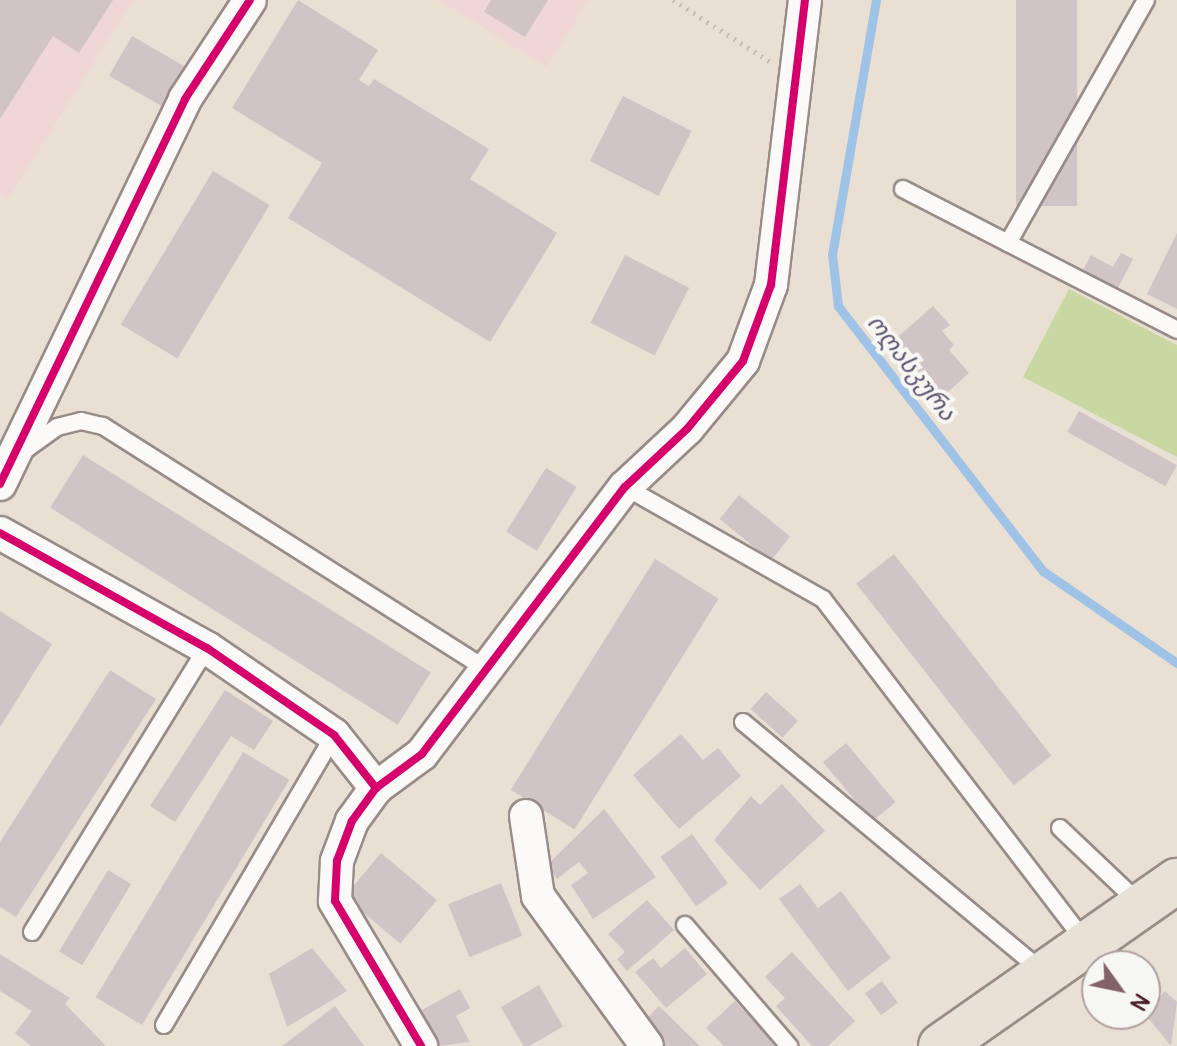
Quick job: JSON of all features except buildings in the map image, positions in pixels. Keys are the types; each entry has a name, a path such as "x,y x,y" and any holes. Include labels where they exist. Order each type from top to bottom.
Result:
{"main road":[{"path":"941,1046 1177,881"}],"street":[{"path":"6,472 185,99 250,0"},
{"path":"421,1046 335,901 342,848 376,788 422,754 625,487 687,429 743,361 771,285 800,81 805,0"},
{"path":"0,533 207,648 334,735 376,788"},
{"path":"526,816 538,896 647,1046"}],"lane":[{"path":"1008,243 1146,0"},
{"path":"903,189 1177,330"},
{"path":"6,472 57,427 81,421 103,426 487,670"},
{"path":"625,487 823,599 1087,944"},
{"path":"32,932 207,648"},
{"path":"743,722 1045,974"},
{"path":"164,1025 334,735"},
{"path":"1060,828 1142,906"},
{"path":"685,925 789,1046"}],"path":[{"path":"673,0 800,81"}],"shaded area":[{"path":"0,0 133,0 8,199 0,194"},
{"path":"439,0 588,0 547,67"}],"green space":[{"path":"1069,289 1177,345 1177,457 1023,377"}],"waterway":[{"name":"ოღასკურა","path":"876,0 832,254 838,306 1043,571 1177,663"}],"cycle path":[{"path":"0,484 185,99 250,0"},
{"path":"376,788 422,754 625,487 687,429 743,361 771,285 805,0"},
{"path":"0,533 207,648 334,735 376,788 352,821 337,861 335,901 421,1046"}]}
